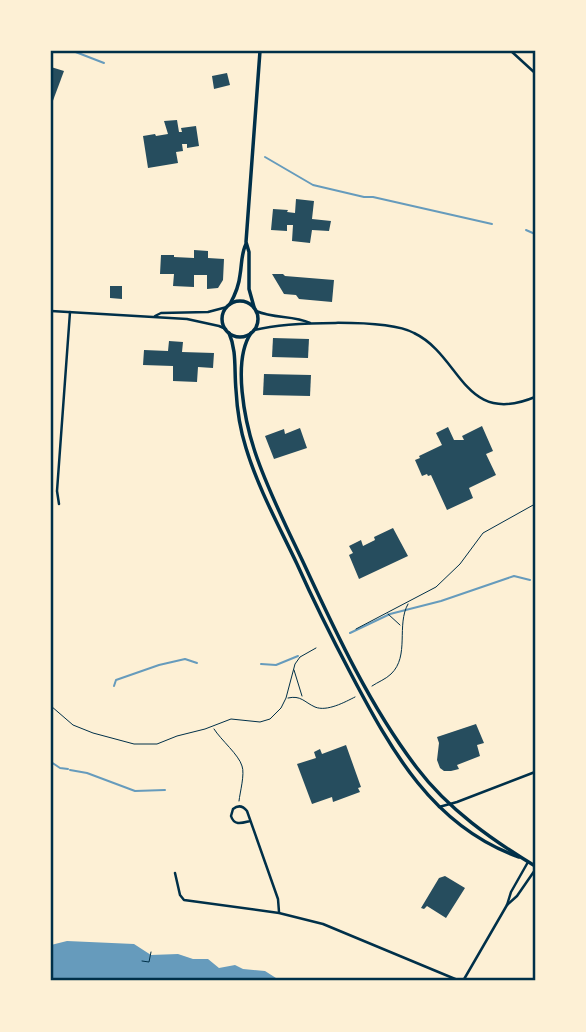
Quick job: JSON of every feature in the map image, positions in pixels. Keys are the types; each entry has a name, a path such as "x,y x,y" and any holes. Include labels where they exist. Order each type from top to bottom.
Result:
{"main road":[{"path":"260,51 246,242 237,290 223,316 234,346 238,410 248,457 329,633 373,716 402,763 439,807 462,827 484,842 526,860"},
{"path":"246,242 249,252 249,289 258,323 245,343 243,354 242,384 247,418 256,454 318,594 367,689 417,768 450,804 535,868"},
{"path":"228,306 240,301 255,309"},
{"path":"227,331 240,337 252,332"}],"street":[{"path":"511,51 535,73"},
{"path":"155,316 162,313 208,312 228,306"},
{"path":"255,309 271,317 302,319 310,323"},
{"path":"51,312 198,320 227,331"},
{"path":"59,504 58,482 71,312"},
{"path":"252,332 310,323 377,325 405,329 431,345 466,386 482,399 509,404 535,397"},
{"path":"439,807 535,772"},
{"path":"250,821 238,824 232,820 233,810 239,806 247,811 278,899 279,913"},
{"path":"175,873 184,901 279,913 323,924 461,981 507,905 526,860"},
{"path":"507,905 517,896 535,868"}],"path":[{"path":"356,629 436,587 460,565 483,533 535,504"},
{"path":"367,689 392,673 396,667 402,651 404,611 410,601"},
{"path":"386,613 402,626"},
{"path":"51,706 73,725 134,744 157,744 233,719 265,721 281,708 294,667 300,657 316,648"},
{"path":"294,667 303,698"},
{"path":"286,698 303,698 322,709 361,693"},
{"path":"213,727 242,764 239,806"},
{"path":"142,961 149,961 151,952"},
{"path":"143,956 150,957"}],"water":[{"path":"67,941 134,944 151,955 178,954 193,959 208,959 219,968 235,965 243,969 265,971 276,978 318,981 51,981 51,945"}],"building":[{"path":"51,67 64,71 51,106"},
{"path":"227,73 230,85 214,89 212,76"},
{"path":"177,120 179,132 182,132 181,128 196,126 199,146 187,148 187,144 182,144 183,151 176,152 178,163 148,168 143,136 168,134 164,121"},
{"path":"296,199 314,201 312,219 331,221 329,231 312,230 310,243 292,241 293,225 287,225 287,231 271,230 273,209 295,213"},
{"path":"194,250 208,251 208,258 224,259 223,280 218,288 207,289 207,275 194,275 194,287 173,286 174,274 160,274 161,255 194,258"},
{"path":"272,274 334,280 332,302 299,299 296,295 284,294"},
{"path":"110,286 122,286 122,299 110,298"},
{"path":"273,338 309,339 308,358 272,357"},
{"path":"169,341 183,342 182,352 214,353 213,368 198,367 197,382 173,381 173,366 143,365 144,350 168,351"},
{"path":"264,374 311,375 310,396 263,395"},
{"path":"482,426 493,451 486,454 496,475 469,488 473,498 447,510 431,475 422,476 415,460 442,445 436,433 448,427 454,440 464,440 462,436"},
{"path":"300,428 307,448 274,459 265,436 284,429 285,434"},
{"path":"393,528 408,556 359,579 349,555 353,553 349,546 361,540 363,546"},
{"path":"476,724 484,743 477,745 480,756 457,765 459,769 444,771 437,760 437,737"},
{"path":"346,745 361,787 358,788 360,792 333,802 332,797 312,804 297,764 316,758 314,752 320,749 322,754"},
{"path":"445,876 465,888 446,918 427,906 421,908 439,878"}],"waterway":[{"path":"73,51 104,63"},
{"path":"265,157 313,185 492,224"},
{"path":"526,230 535,234"},
{"path":"350,633 390,614 441,601 514,576 530,580"},
{"path":"261,664 276,665 298,656"},
{"path":"114,686 116,680 159,665 185,659 197,663"},
{"path":"51,762 60,768 68,769"},
{"path":"70,770 87,773 135,791 165,790"}]}
